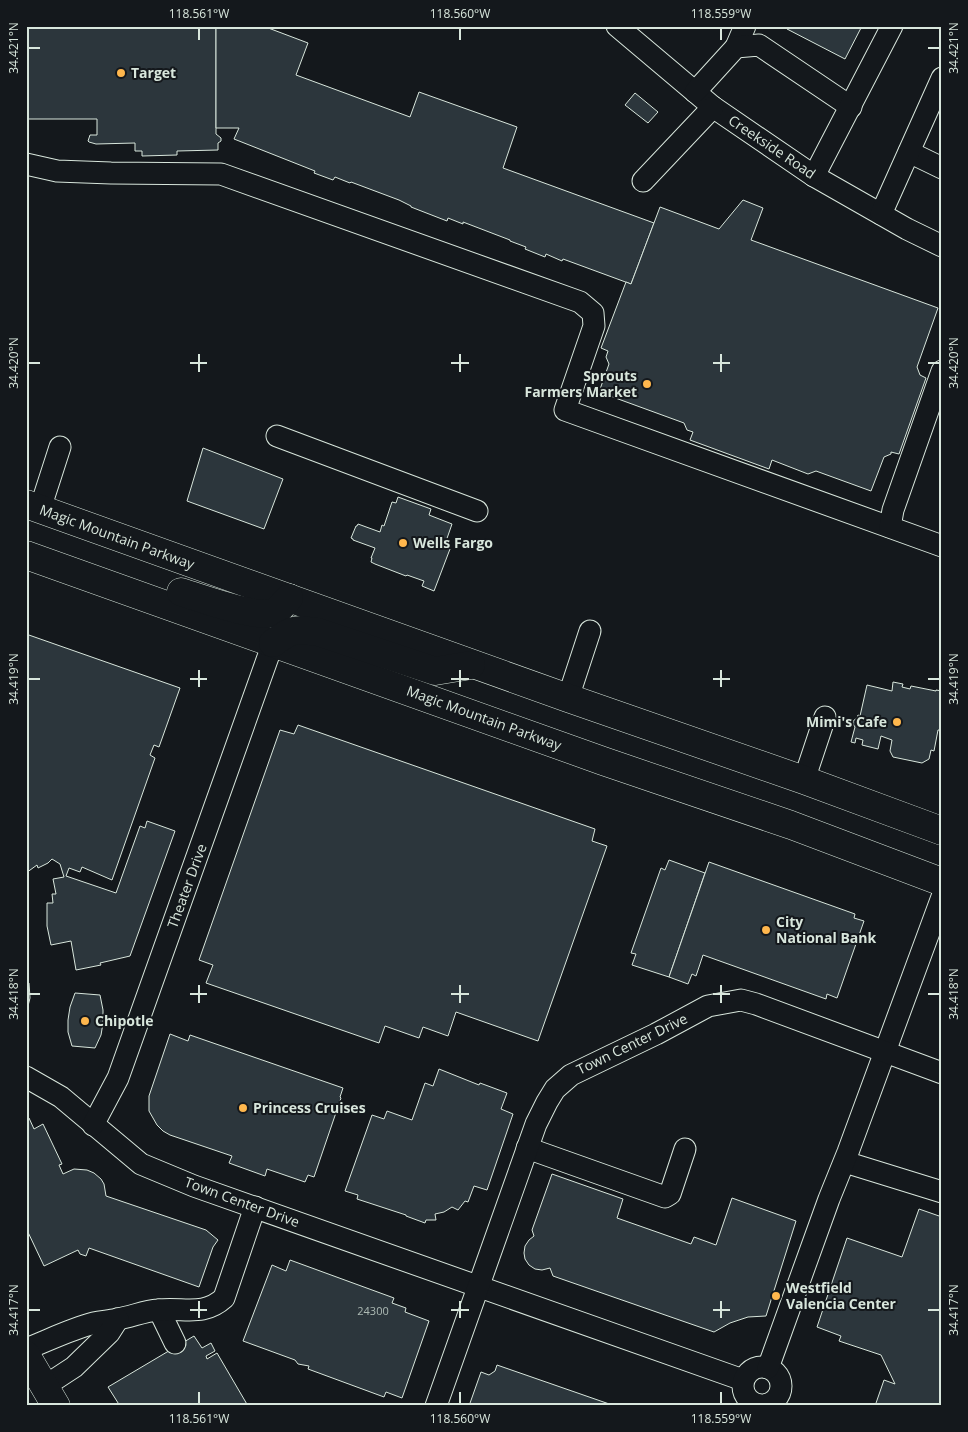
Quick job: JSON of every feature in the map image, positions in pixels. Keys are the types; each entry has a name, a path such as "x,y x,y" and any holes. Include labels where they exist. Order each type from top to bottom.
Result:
{"main road":[{"name":"Magic Mountain Parkway","path":"33,507 804,780 942,831"},
{"name":"Magic Mountain Parkway","path":"26,555 603,761 791,825 942,882"},
{"path":"64,569 123,576 259,614 275,612 289,598"},
{"path":"273,643 287,632 298,630 318,632 435,671 476,664"},
{"path":"26,1355 50,1396"}],"street":[{"name":"Creekside Road","path":"617,26 712,107 814,176 942,246"},
{"path":"695,92 736,47 746,26"},
{"path":"814,176 892,26"},
{"path":"736,47 759,45 851,107"},
{"path":"881,214 942,78"},
{"path":"643,181 712,107"},
{"path":"909,152 942,168"},
{"path":"26,164 57,172 221,174 580,302 593,313 594,326 565,410 942,546"},
{"path":"890,527 893,510 942,371"},
{"path":"277,436 477,511"},
{"path":"33,507 60,447"},
{"path":"568,698 590,631"},
{"name":"Theater Drive","path":"93,1125 118,1078 273,643"},
{"path":"804,780 825,717"},
{"path":"768,1368 942,897"},
{"name":"Town Center Drive","path":"436,1406 536,1124 546,1102 555,1089 571,1075 656,1034 708,1006 741,1000 942,1073"},
{"name":"Town Center Drive","path":"26,1078 61,1097 140,1164 194,1186 743,1380"},
{"path":"528,1148 665,1197 670,1194 685,1149"},
{"path":"845,1162 942,1192"},
{"path":"26,1349 96,1322 159,1310 204,1310 217,1304 224,1298 255,1207"},
{"path":"159,1310 175,1343"},
{"path":"50,1396 74,1367 109,1333 118,1319"},
{"path":"761,1366 768,1368 780,1378 780,1393 770,1404 754,1405 744,1394 743,1380 747,1372 754,1368 761,1366"}],"building":[{"name":"Target","path":"26,26 216,26 216,134 221,138 221,141 218,143 218,150 177,151 177,155 142,156 142,151 135,151 135,143 96,144 89,142 90,135 97,135 97,119 26,119"},
{"path":"216,26 263,26 308,43 296,75 410,117 419,92 517,127 503,168 654,223 631,284 563,259 562,261 546,254 545,257 525,249 526,247 510,240 463,222 463,224 448,218 447,221 351,182 335,177 333,180 314,173 315,171 234,139 239,128 216,128"},
{"path":"788,26 862,26 845,59 787,29"},
{"path":"635,93 658,112 648,123 625,105"},
{"path":"743,200 763,208 751,240 938,308 917,367 920,375 926,378 899,454 891,452 891,454 884,457 871,491 816,471 808,474 772,460 769,469 690,440 693,432 687,430 684,423 599,392 609,364 606,357 608,351 601,348 626,282 631,284 660,207 719,229"},
{"path":"203,448 283,479 264,529 187,501"},
{"name":"Wells Fargo","path":"398,497 431,509 429,515 452,524 444,547 450,549 434,591 422,586 424,581 371,562 375,548 351,538 358,524 380,532 392,502 396,503"},
{"path":"26,634 180,688 159,747 154,745 150,755 155,758 112,880 82,867 80,872 69,868 66,876 116,893 140,826 145,828 147,821 175,831 130,956 76,970 71,941 51,945 47,926 47,903 53,903 52,894 56,894 53,879 64,877 60,864 52,859 38,868 37,865 26,873"},
{"name":"Mimi's Cafe","path":"893,682 903,684 902,687 910,689 911,686 942,691 942,730 938,730 934,751 931,750 929,759 922,763 893,757 890,751 892,740 881,736 878,749 862,745 863,740 856,738 855,743 851,742 855,727 853,721 858,715 860,716 867,685 892,691"},
{"path":"298,725 595,829 592,841 607,846 538,1041 456,1012 448,1036 423,1027 419,1038 385,1026 379,1043 206,983 213,965 199,960 280,730 294,734"},
{"path":"669,860 705,873 669,977 632,965 636,954 631,953 661,868 665,870"},
{"path":"709,862 855,914 854,918 864,921 837,998 827,994 826,999 703,955 696,976 692,974 688,984 669,977"},
{"path":"26,982 29,983 30,998 26,1014"},
{"name":"Chipotle","path":"75,993 100,995 103,1023 101,1035 95,1048 72,1046 68,1032 68,1020"},
{"name":"Princess Cruises","path":"170,1034 188,1041 190,1035 343,1088 314,1177 308,1175 305,1182 267,1169 265,1176 229,1163 232,1156 163,1131 149,1111 149,1096"},
{"name":"Princess Cruises","path":"439,1069 479,1085 480,1083 507,1093 501,1109 513,1114 487,1190 474,1186 468,1202 465,1201 458,1210 452,1207 444,1212 435,1214 436,1220 426,1220 425,1223 357,1199 358,1195 345,1191 372,1115 384,1119 387,1111 412,1120 425,1083 433,1086"},
{"path":"29,1118 34,1129 43,1124 62,1164 59,1165 63,1174 74,1169 87,1170 101,1179 106,1196 206,1230 218,1240 213,1247 199,1287 89,1248 86,1256 80,1254 78,1250 44,1266 26,1228 26,1120"},
{"path":"552,1174 623,1199 617,1218 691,1244 694,1237 716,1245 732,1198 796,1221 766,1316 748,1317 730,1323 714,1332 553,1276 550,1268 535,1269 525,1259 525,1246 534,1236 532,1230"},
{"path":"919,1209 942,1217 942,1406 875,1406 884,1380 895,1384 881,1355 839,1341 841,1336 817,1327 847,1238 902,1257"},
{"path":"290,1260 394,1298 392,1303 406,1308 405,1312 429,1321 402,1398 386,1392 384,1397 308,1369 309,1366 298,1364 295,1360 243,1341 272,1265 286,1271"},
{"path":"194,1336 202,1348 211,1343 215,1351 206,1356 207,1359 217,1353 248,1406 120,1406 108,1387"},
{"path":"497,1365 615,1406 469,1406 481,1372 489,1375 495,1371"}],"place":[{"name":"Target","path":"121,73"},
{"name":"Sprouts Farmers Market","path":"647,384"},
{"name":"Wells Fargo","path":"403,543"},
{"name":"Mimi's Cafe","path":"897,722"},
{"name":"City National Bank","path":"766,930"},
{"name":"Chipotle","path":"85,1021"},
{"name":"Princess Cruises","path":"243,1108"},
{"name":"Westfield Valencia Center","path":"776,1296"}]}
